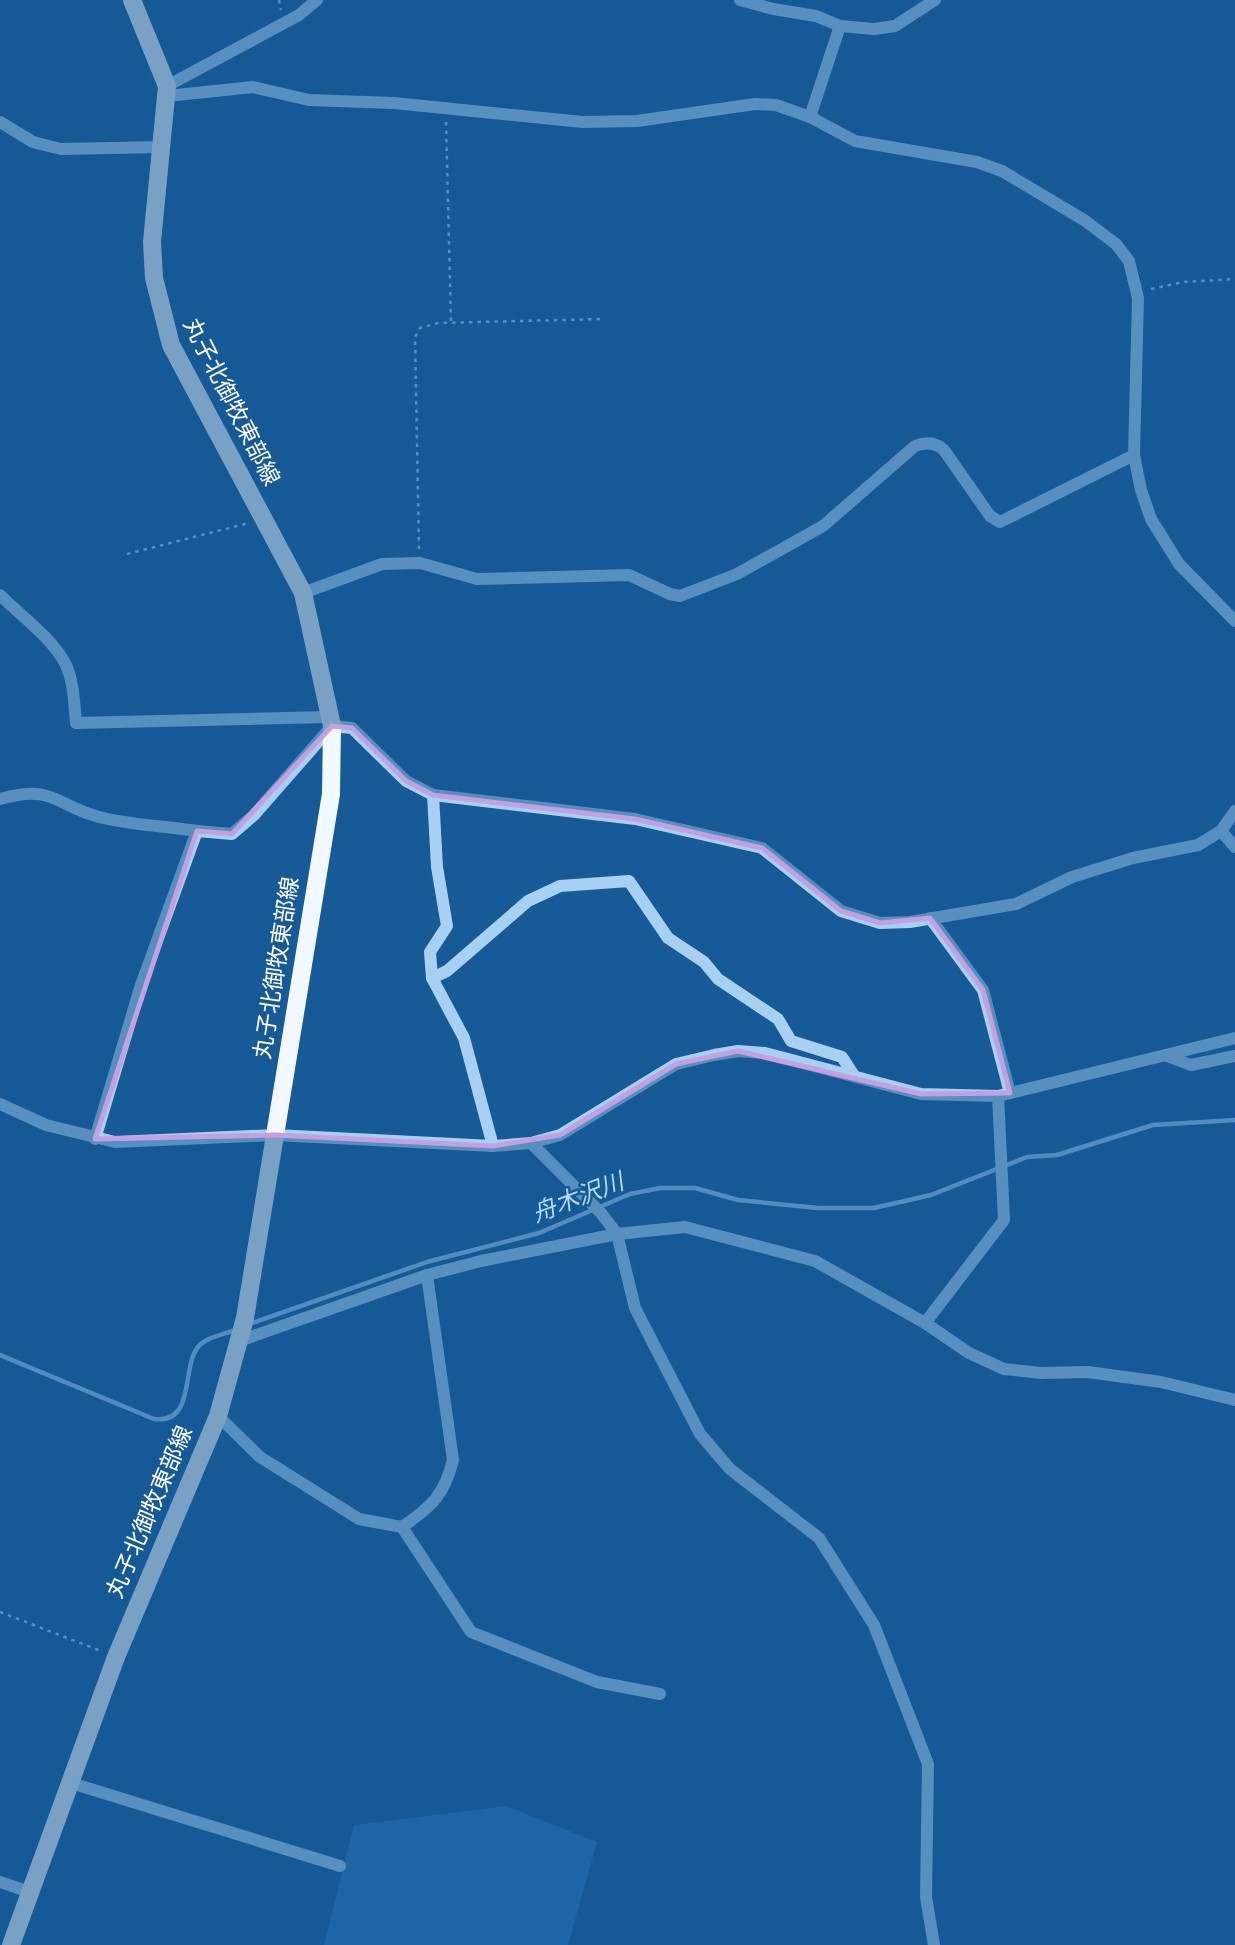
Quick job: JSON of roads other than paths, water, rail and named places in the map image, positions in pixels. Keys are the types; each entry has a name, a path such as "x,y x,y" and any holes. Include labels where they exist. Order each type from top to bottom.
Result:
{"main road":[{"name":"丸子北御牧東部線","path":"11,1945 116,1657 218,1416 239,1341 331,794 331,722 303,593 171,345 162,320 154,278 152,242 167,91 132,0"}],"street":[{"path":"167,91 299,15 317,0"},
{"path":"740,0 816,16 839,26 874,29 895,26 932,1"},
{"path":"810,117 839,26"},
{"path":"167,91 253,87 309,100 446,108 583,122 637,121 755,104 776,105 810,117 855,141 977,162 1002,171 1084,220 1116,244 1129,261 1138,292 1133,455 1141,490 1163,541 1179,564 1235,621"},
{"path":"0,122 33,142 61,149 162,147"},
{"path":"303,593 382,564 420,563 477,579 629,575 680,596 737,574 823,526 922,443 939,445 944,450 990,516 1000,522 1133,455"},
{"path":"0,595 54,648 65,663 71,680 76,723 331,722 352,728 406,781 433,796 635,819 762,848 841,911 880,923 1016,904 1072,877 1133,858 1198,845 1220,831 1235,811"},
{"path":"0,799 38,793 56,797 98,816 232,834 254,815 331,722"},
{"path":"433,796 437,867 447,926 430,952 432,978 464,1038 493,1146"},
{"path":"95,1139 141,985 197,831"},
{"path":"1220,831 1235,847"},
{"path":"432,978 447,971 528,901 539,895 560,886 629,881 668,939 704,962 718,979 778,1018 790,1041 842,1057 853,1074"},
{"path":"925,1323 1004,1220 1004,1095 983,990 930,918"},
{"path":"0,1104 46,1125 115,1142 275,1135 493,1146 531,1143 560,1135 654,1076 694,1058 738,1051 765,1053 853,1074 894,1090 921,1094 1004,1095 1235,1038"},
{"path":"1167,1056 1191,1065 1235,1056"},
{"path":"531,1143 617,1234 635,1308 700,1434 730,1469 819,1538 874,1625 928,1764 926,1897 934,1945"},
{"path":"239,1341 428,1275 617,1234 685,1227 770,1247 815,1261 925,1323 969,1353 1003,1369 1041,1373 1088,1372 1161,1382 1235,1400"},
{"path":"218,1416 260,1457 347,1512 359,1519 402,1527 426,1510 446,1487 453,1461 428,1275"},
{"path":"402,1527 471,1632 597,1682 660,1695"},
{"path":"71,1783 340,1866"},
{"path":"0,1882 30,1892"}],"waterway":[{"name":"舟木沢川","path":"249,1324 427,1262 539,1233 630,1194 660,1188 695,1188 738,1200 818,1208 874,1208 931,1195 1027,1157 1057,1155 1153,1125 1235,1120"},
{"name":"舟木沢川","path":"0,1355 154,1419 167,1418 176,1413 182,1404 193,1356 198,1347 211,1338 238,1329"}]}
